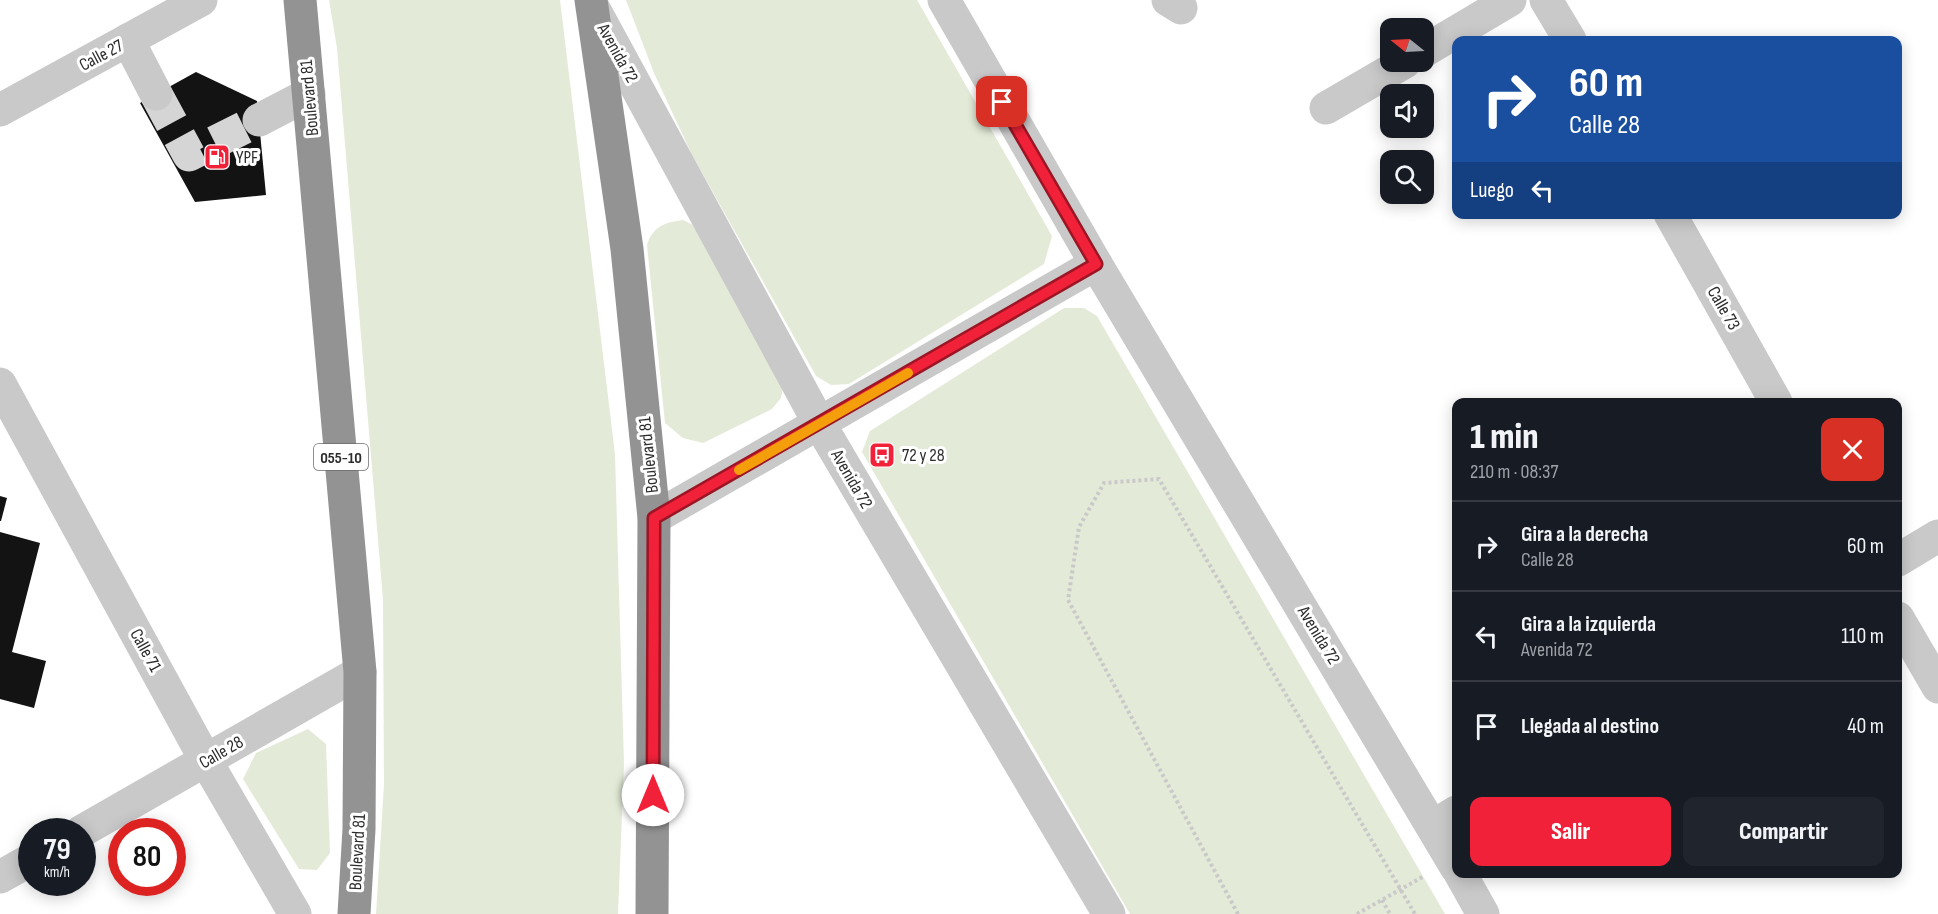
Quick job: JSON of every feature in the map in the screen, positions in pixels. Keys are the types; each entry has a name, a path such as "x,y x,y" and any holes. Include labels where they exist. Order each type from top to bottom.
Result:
{"highway":[{"name":"Boulevard 81","path":"300,0 360,672 359,829 354,914"},
{"name":"Boulevard 81","path":"592,3 627,249 654,518 652,914"}],"street":[{"name":"Calle 27","path":"0,110 201,0"},
{"name":"Avenida 72","path":"944,0 1096,264 1445,819 1452,850"},
{"path":"1434,45 1510,0"},
{"path":"1546,0 1568,36"},
{"name":"Avenida 72","path":"592,3 819,423 1108,914"},
{"path":"128,40 156,94"},
{"path":"1326,108 1388,72"},
{"path":"259,120 309,94"},
{"name":"Calle 73","path":"1673,219 1774,398"},
{"path":"654,518 1096,264"},
{"name":"Calle 71","path":"0,384 206,761 295,914"},
{"path":"1902,558 1938,536"},
{"path":"1902,625 1938,687"},
{"name":"Calle 28","path":"96,823 360,672"},
{"path":"0,877 18,867"},
{"name":"Avenida 72","path":"1462,878 1483,914"}],"path":[{"path":"1238,914 1068,600 1079,527 1104,483 1159,479 1415,914"},
{"path":"1357,914 1401,889 1452,869"},
{"path":"1382,900 1390,914"}],"green space":[{"path":"329,0 560,0 615,454 624,764 618,914 376,914 384,784 383,600 337,48"},
{"path":"626,0 917,0 1052,236 1044,264 849,384 831,385 816,376 692,155 654,73"},
{"path":"683,220 699,228 785,378 781,398 772,409 703,443 683,438 665,423 647,245 652,234 660,227 670,222"},
{"path":"1064,308 1084,308 1097,316 1445,914 1130,914 862,452 870,431"},
{"path":"308,729 326,744 330,853 317,870 299,869 243,779 256,753"}],"building":[{"name":"YPF","path":"196,72 257,101 266,195 195,202 140,103"},
{"path":"0,496 7,498 1,521 0,521"},
{"path":"0,532 40,543 12,652 46,661 34,708 0,699"}],"tunnel":[{"path":"156,94 189,155 259,120"}],"slow traffic":[{"path":"739,470 908,373"}],"place":[{"name":"YPF","path":"217,157"},
{"name":"72 y 28","path":"882,455"}],"route":[{"path":"653,795 654,518 1096,264 1002,102"}]}
